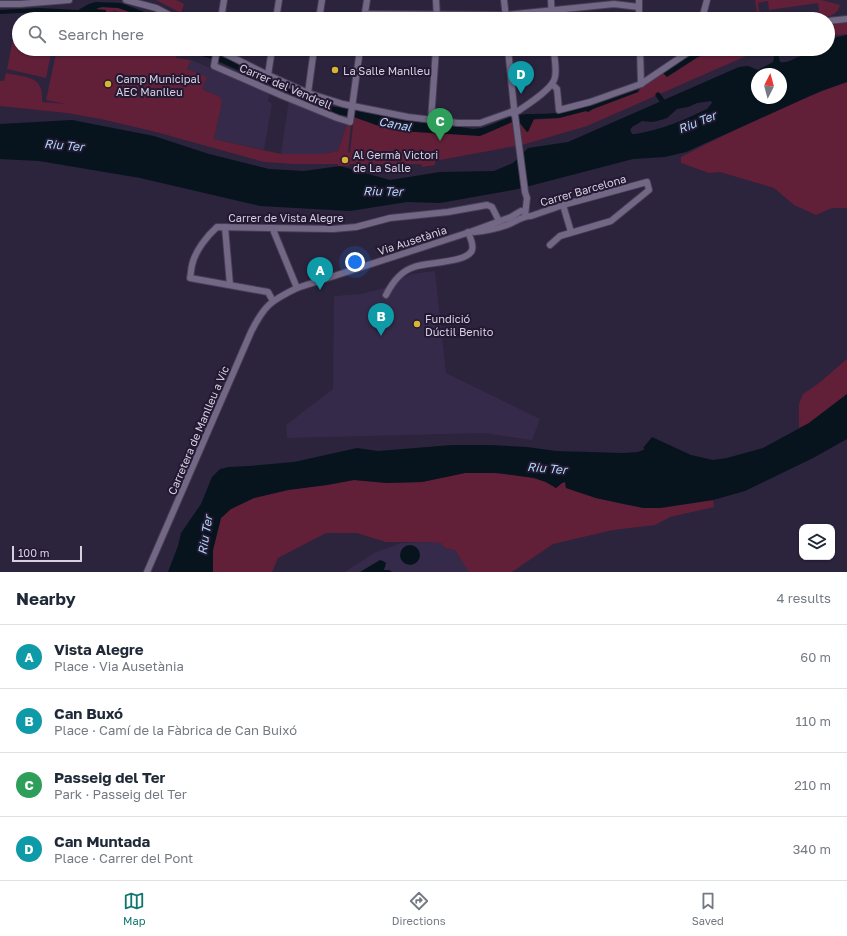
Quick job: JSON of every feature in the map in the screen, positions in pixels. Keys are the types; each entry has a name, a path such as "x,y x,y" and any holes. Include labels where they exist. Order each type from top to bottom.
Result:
{"street":[{"path":"0,4 69,0"},
{"path":"126,0 141,2 164,12"},
{"path":"222,12 224,0"},
{"path":"277,12 278,0"},
{"path":"320,12 322,0"},
{"path":"366,12 367,0"},
{"path":"436,0 437,12"},
{"path":"504,0 505,12"},
{"path":"550,0 551,10"},
{"path":"704,12 707,0"},
{"path":"538,12 614,4 639,3"},
{"path":"835,20 847,19"},
{"name":"Carrer del Vendrell","path":"216,56 214,66 296,102 350,122 352,111"},
{"path":"230,56 268,75 352,111 408,116 458,123 480,123 515,112 552,84 555,74 554,56"},
{"path":"268,75 271,56"},
{"path":"308,93 313,56"},
{"path":"352,111 359,56"},
{"path":"431,120 436,56"},
{"path":"509,56 527,201 522,214"},
{"path":"640,56 641,84"},
{"path":"552,84 557,90 559,110 590,102 641,84 683,56"},
{"name":"Carrer Barcelona","path":"522,214 530,216 563,205 647,182 649,190 611,221 571,232"},
{"name":"Carrer de Vista Alegre","path":"230,285 190,278 195,255 217,227 333,229 356,227 390,218 448,212 488,205 492,207 499,221"},
{"path":"550,245 560,236 571,232 563,205"},
{"name":"Via Ausetània","path":"273,301 297,288 522,214"},
{"name":"Via Ausetània","path":"469,232 489,230 508,224 522,214"},
{"path":"225,227 230,285 268,292 273,301"},
{"path":"274,232 297,288"},
{"path":"386,295 398,277 413,267 457,259 472,252 473,246 469,232"},
{"name":"Carretera de Manlleu a Vic","path":"147,572 251,332 263,310 273,301"}],"shaded area":[{"path":"156,0 176,0 184,4 181,12"},
{"path":"755,0 822,0 840,5 835,13 819,12 818,3 769,10 768,1 758,3 759,12 757,12"},
{"path":"100,7 118,8 130,12 119,12 113,10 113,12 106,12 96,10"},
{"path":"847,22 847,34 835,35 835,23"},
{"path":"12,45 12,56 51,56 46,78 7,69"},
{"path":"55,56 176,56 176,58 191,60 187,69 207,77 202,89 220,97 222,102 214,139 281,154 323,154 338,151 347,124 351,125 348,152 350,153 354,117 399,131 483,135 512,122 516,146 435,161 435,165 422,167 421,164 349,164 349,166 338,166 338,164 293,164 264,162 156,132 101,119 67,113 0,106 0,81 4,81 6,73 33,79 40,87 42,102 66,104 46,100"},
{"path":"701,56 746,56 587,126 522,145 518,121 559,118 586,111 588,112 638,92 640,89 635,89 662,72"},
{"path":"191,60 270,93 268,101 272,104 264,150 214,139 222,102 220,97 202,89 187,69"},
{"path":"847,82 847,208 832,208 816,215 794,205 774,188 720,172 709,173 681,163 681,157 742,127 805,98"},
{"path":"289,100 347,124 338,151 323,154 281,154"},
{"path":"435,271 446,373 540,419 532,440 483,433 287,438 286,425 333,389 334,296 361,294 384,288 411,274"},
{"path":"847,359 847,394 809,423 799,428 799,404 803,394 819,383"},
{"path":"465,473 512,474 535,478 556,488 565,482 566,488 596,498 627,505 660,508 713,500 714,507 670,517 655,525 613,530 553,544 512,572 469,572 455,550 445,548 441,543 386,542 357,533 326,533 278,558 272,572 213,572 213,550 221,518 231,509 254,498 288,490 354,480 387,483 422,482"},
{"path":"401,543 441,543 445,548 455,550 469,572 345,572 374,553"}],"water":[{"path":"96,2 121,3 145,12 130,12 118,8 103,7 96,9 106,10 106,12 12,12 12,13 0,14 0,10 39,8 78,10"},
{"name":"Riu Ter","path":"847,35 847,82 821,91 686,152 665,157 633,159 518,189 440,203 407,202 350,211 260,206 140,178 39,161 0,159 0,124 72,120 154,136 209,154 269,169 304,171 340,166 390,180 440,172 494,171 513,163 528,148 568,142 739,67 748,66 753,68 751,68 751,104 787,104 787,68 762,68 773,62 774,56 779,56 780,62 801,56 835,56 835,38","holes":["711,101 712,103 707,109 654,130 635,134 632,134 630,130 642,121 652,122 661,120 667,118 677,109 688,107 697,103"]},
{"name":"Canal","path":"201,56 221,56 329,106 358,110 400,120 473,129 478,129 516,115 556,113 576,109 635,89 638,89 637,91 640,89 638,92 588,112 586,111 559,118 534,119 528,132 518,121 512,122 480,136 399,131 354,117 336,114 213,59"},
{"path":"688,56 700,56 667,77 662,72"},
{"name":"Riu Ter","path":"847,394 847,439 813,458 745,491 713,500 660,508 643,508 596,498 566,488 565,482 556,488 546,482 534,478 496,473 465,473 422,482 387,483 354,480 288,490 254,498 231,509 221,518 213,550 213,572 168,572 178,546 181,533 201,504 212,477 220,469 294,462 357,448 378,451 452,445 491,445 527,447 556,451 638,452 645,449 643,448 652,437 691,455 713,460 727,458 763,448 809,423"},
{"path":"406,545 414,545 420,551 420,559 414,565 406,565 400,559 400,551"},
{"path":"380,560 386,563 384,570 389,570 392,572 360,572"}],"waterway":[{"path":"658,95 666,106"}],"place":[{"name":"La Salle Manlleu","path":"335,70"},
{"name":"Camp Municipal AEC Manlleu","path":"108,84"},
{"name":"Can Muntada","path":"521,94"},
{"name":"Passeig del Ter","path":"440,141"},
{"name":"Al Germà Victori de La Salle","path":"345,160"},
{"name":"Vista Alegre","path":"320,290"},
{"name":"Fundició Dúctil Benito","path":"417,324"},
{"name":"Can Buxó","path":"381,336"}]}
